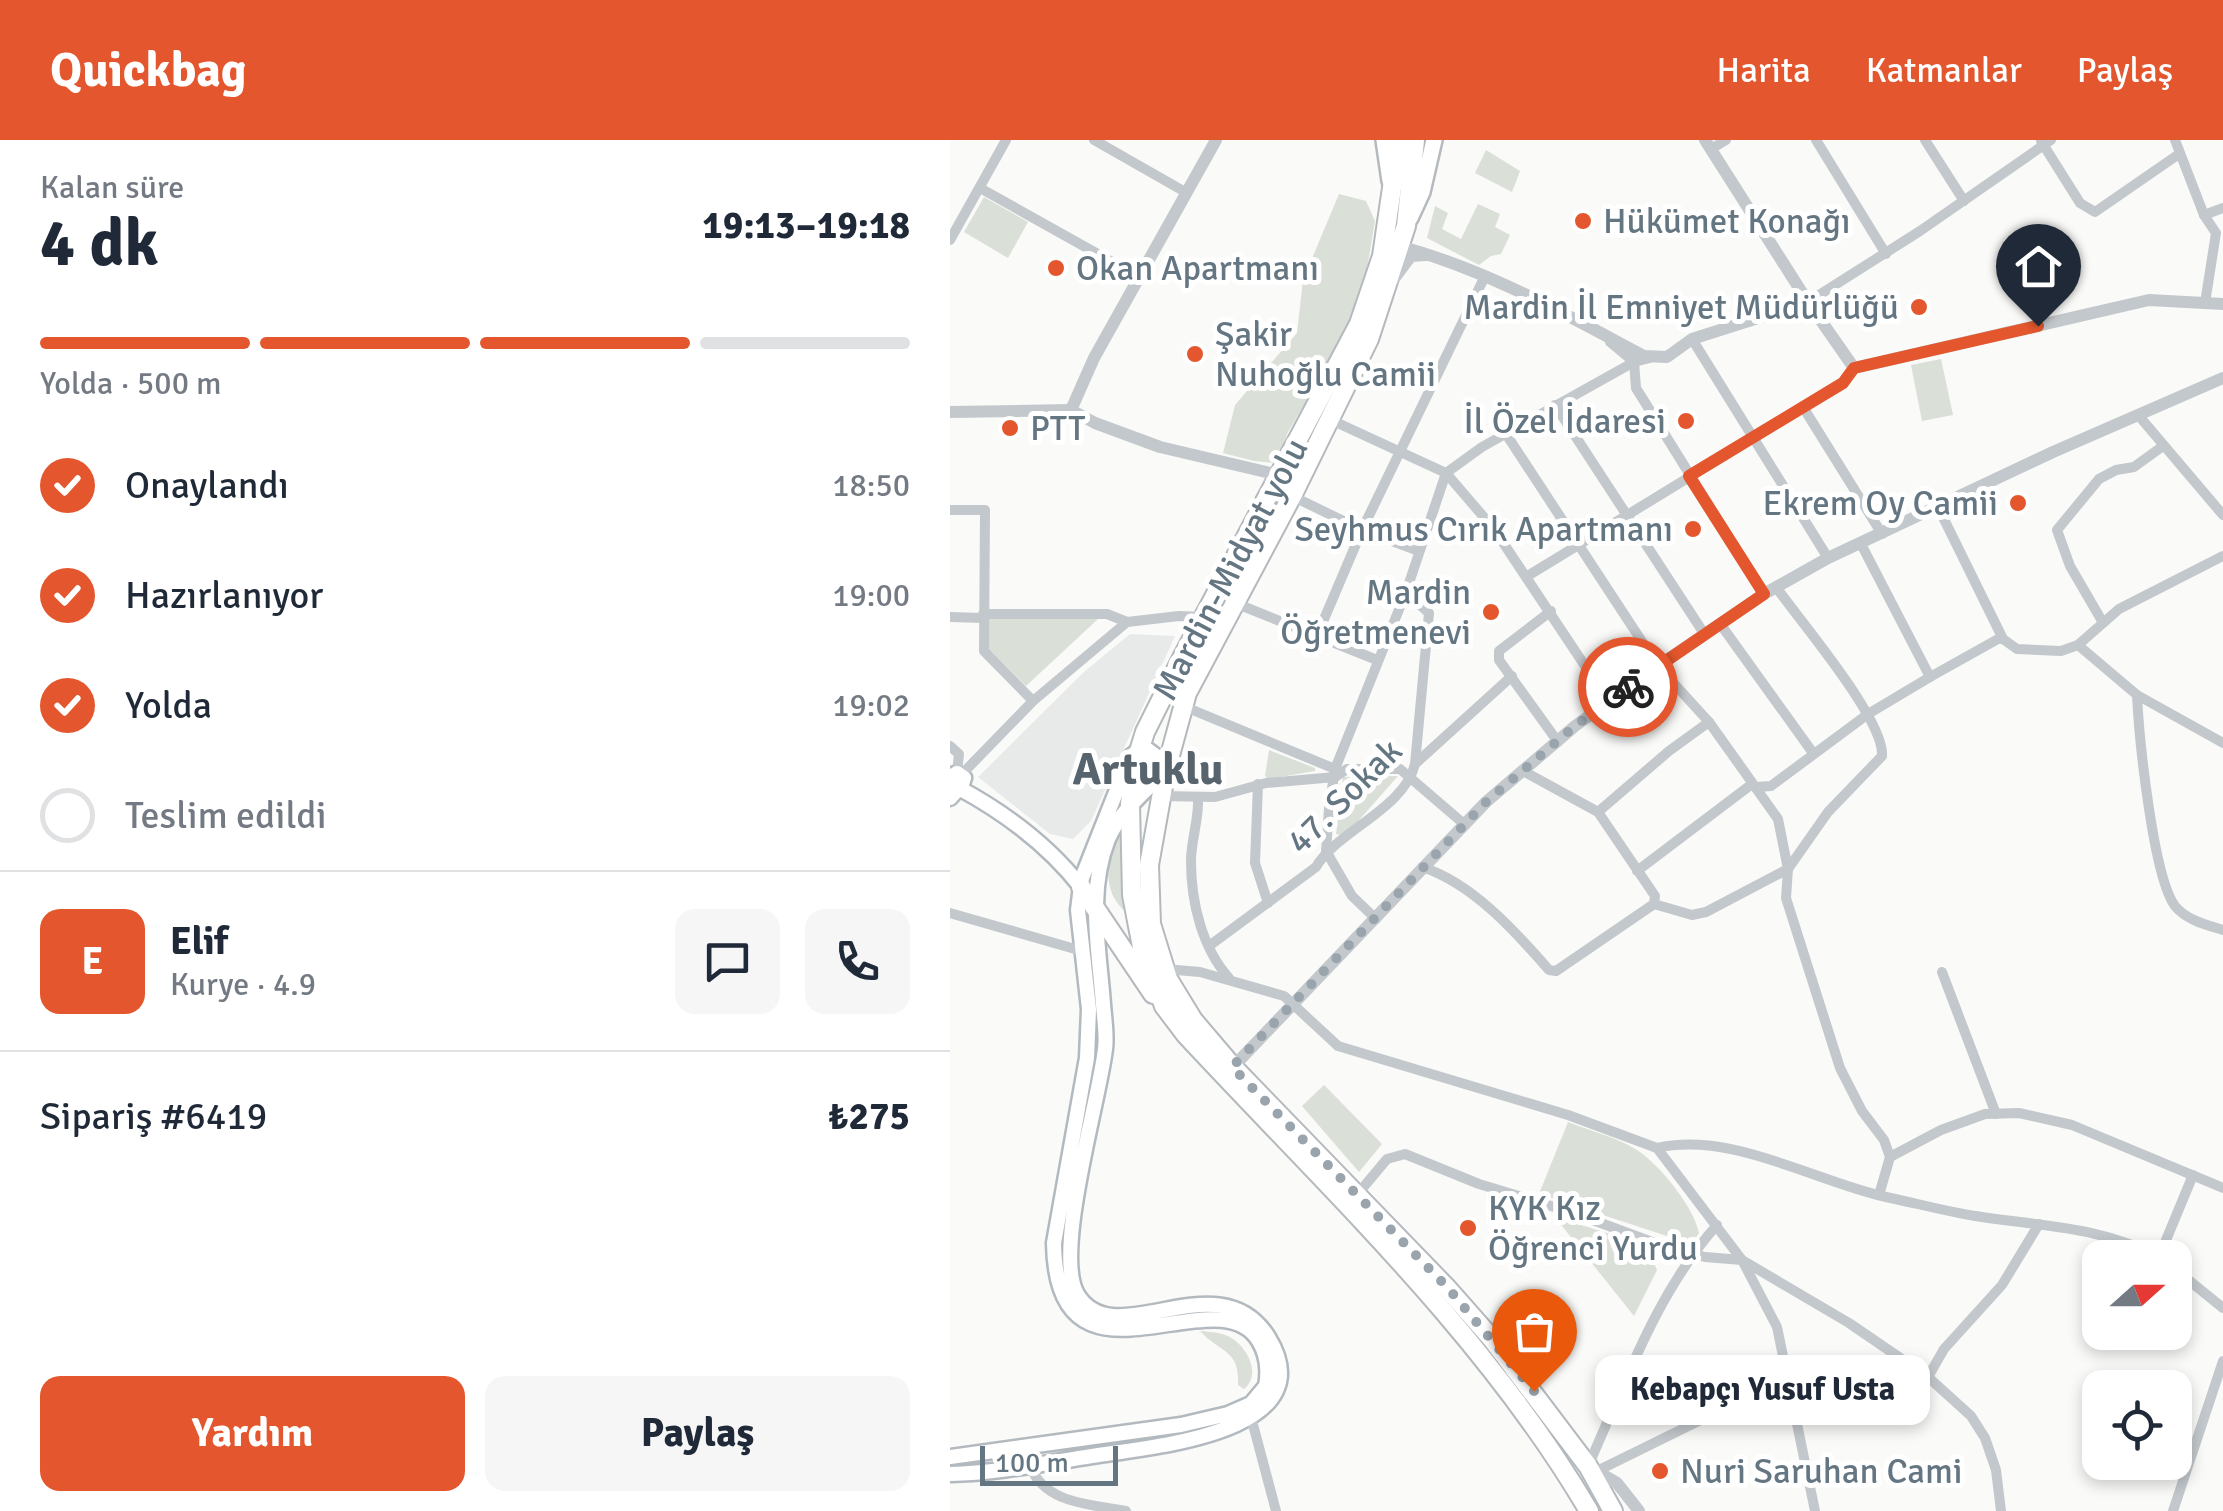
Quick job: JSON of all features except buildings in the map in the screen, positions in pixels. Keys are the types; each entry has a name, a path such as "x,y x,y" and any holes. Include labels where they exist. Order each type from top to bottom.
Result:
{"highway":[{"name":"Mardin-Midyat yolu","path":"1397,222 1392,196 1399,140"},
{"name":"Mardin-Midyat yolu","path":"1415,140 1384,292 1369,338 1183,706 1148,866 1152,924 1164,970 1194,1020 1232,1067 1481,1326 1594,1468 1612,1511"},
{"name":"Mardin-Midyat yolu","path":"1391,244 1382,256 1359,324 1138,746 1130,804 1132,895 1142,946 1164,1006 1186,1035 1432,1298 1553,1448 1590,1511"},
{"path":"1081,887 1148,990 1164,1006"}],"main road":[{"path":"1384,140 1392,196"},
{"path":"1397,222 1422,192 1434,140"},
{"path":"950,1457 1181,1425 1251,1404 1266,1386 1268,1367 1262,1348 1252,1332 1238,1322 1217,1318 1132,1330 1098,1326 1076,1312 1062,1293 1055,1271 1054,1243 1086,1058 1089,1009 1078,910 1081,887 1138,746 1155,753 1166,770 1130,804 1108,839 1094,904 1106,1045 1075,1212 1070,1259 1075,1292 1088,1308 1112,1316 1144,1316 1214,1303 1234,1308 1254,1320 1277,1354 1280,1371 1276,1389 1264,1406 1214,1435 1030,1466 950,1474"},
{"path":"954,781 1057,856 1081,887"}],"street":[{"path":"950,240 1006,140"},
{"path":"1094,140 1187,192"},
{"path":"1072,410 1078,390 1216,140"},
{"path":"1726,140 1708,144 1805,303 1854,368"},
{"path":"1816,140 1886,254"},
{"path":"1925,140 1964,201"},
{"path":"2175,140 2204,215 2216,233 2204,302"},
{"path":"1391,244 1434,254 1504,282 1644,356 1667,356 1692,339 1805,303 1886,254 2045,142 2080,203 2095,212 2179,154"},
{"path":"980,188 1139,277"},
{"path":"2204,215 2223,208"},
{"path":"950,212 962,219"},
{"path":"1397,222 1434,254"},
{"path":"1384,292 1411,256 1434,254"},
{"path":"1316,638 1362,530 1485,276"},
{"path":"1526,577 1843,383 1854,368 2149,300 2223,304"},
{"path":"1422,867 1475,898 1504,921 1548,970 1556,971 1654,904 1692,914 1706,912 1788,868 1828,812 1882,756 1883,746 1868,714 1770,590 1689,476 1636,388 1634,362 1598,332"},
{"path":"1692,339 1828,558"},
{"path":"1376,919 1352,896 1326,851 1335,773 1376,660 1406,592 1446,473 1506,434 1634,362 1657,356"},
{"path":"1232,1067 1464,824 1558,742 1658,666 1770,590 1828,558 2053,452 2223,378"},
{"path":"1556,406 1705,635"},
{"path":"1803,407 1882,534"},
{"path":"950,412 1072,410 1095,423 1160,447 1279,475"},
{"path":"2140,416 2223,515"},
{"path":"1330,420 1446,473 1494,529 1609,702"},
{"path":"1506,434 1658,666 1709,722 1784,833 1786,898 1840,1068 1862,1111 1884,1140 1890,1157 1879,1195"},
{"path":"2102,621 2070,566 2056,530 2098,479 2134,467 2162,446"},
{"path":"1292,496 1362,530 1419,551"},
{"path":"1938,507 2003,639 2017,649 2061,651 2078,645 2119,609 2223,556"},
{"path":"950,510 985,510 984,651 1034,700"},
{"path":"1861,544 1930,676"},
{"path":"1406,592 1429,614 1414,764"},
{"path":"1235,603 1376,660"},
{"path":"1551,611 1499,651 1499,660 1558,742"},
{"path":"950,617 1107,614 1127,622 1204,617"},
{"path":"954,781 1034,700 1127,622"},
{"path":"1721,625 1814,754"},
{"path":"1637,871 1754,786 1771,786 1868,714 1930,676 2003,639"},
{"path":"2078,645 2136,695 2223,743"},
{"name":"47. Sokak","path":"1209,946 1316,867 1326,851 1365,824 1412,777 1414,764 1512,676"},
{"path":"2136,695 2160,878 2176,908 2194,920 2223,930"},
{"path":"1183,706 1335,773"},
{"path":"1598,812 1709,722"},
{"path":"950,746 958,754 954,781"},
{"path":"950,755 954,781"},
{"path":"1161,796 1235,794 1258,784 1347,769 1400,769 1464,824"},
{"path":"1523,771 1598,812 1655,896 1654,904"},
{"path":"1258,784 1255,862 1268,902"},
{"path":"1198,798 1191,861 1197,916 1216,963 1230,979"},
{"path":"950,913 1082,950"},
{"path":"1164,970 1200,972 1284,996 1338,1046 1568,1115 1657,1148 1742,1260 1777,1327 1815,1511"},
{"path":"1942,972 1996,1114"},
{"path":"1890,1157 1941,1130 1985,1114 2019,1113 2072,1126 2223,1188"},
{"path":"1657,1148 1685,1142 1762,1158 1879,1195 1972,1216 2075,1228 2118,1240"},
{"path":"1356,1196 1387,1159 1405,1154 1479,1184 1692,1254 1742,1260 1849,1323 1928,1377 1971,1416 1985,1438 1996,1470 2001,1511"},
{"path":"2166,1240 2194,1175"},
{"path":"1928,1377 1944,1348 2002,1285 2039,1224"},
{"path":"1594,1468 1666,1296 1692,1254 1717,1225"},
{"path":"2192,1283 2223,1308"},
{"path":"2173,1511 2223,1361"},
{"path":"1594,1468 1786,1378"},
{"path":"1250,1416 1276,1511"},
{"path":"1030,1466 1034,1478 1047,1492 1126,1511"},
{"path":"1594,1468 1618,1484 1639,1511"}],"shaded area":[{"path":"1486,150 1520,171 1512,192 1475,173"},
{"path":"1339,194 1366,201 1375,221 1367,269 1349,328 1288,432 1276,463 1223,453 1235,405 1297,333 1303,280"},
{"path":"984,197 1028,222 1008,258 964,232"},
{"path":"1478,204 1500,214 1495,227 1510,235 1501,254 1479,265 1427,238 1435,206 1448,213 1442,229 1461,239"},
{"path":"1941,359 1953,415 1922,421 1911,365"},
{"path":"988,618 1098,619 1026,686 988,648"},
{"path":"1130,634 1175,636 1091,821 1073,839 1050,834 978,777 1084,672"},
{"path":"1269,750 1315,771 1268,779 1265,776"},
{"path":"1398,776 1345,836 1336,834 1343,777"},
{"path":"1124,827 1122,857 1128,914 1113,895 1108,872"},
{"path":"1324,1085 1382,1144 1359,1172 1302,1106"},
{"path":"1568,1122 1629,1145 1655,1165 1690,1211 1699,1233 1695,1239 1685,1242 1539,1194"},
{"path":"1555,1217 1646,1245 1657,1270 1634,1316"},
{"path":"1200,1331 1225,1335 1244,1350 1251,1363 1252,1377 1244,1389 1238,1385 1232,1358"}],"way so far":[{"path":"1534,1391 1448,1288 1232,1067 1486,802 1575,726 1628,687"}],"place":[{"name":"Hükümet Konağı","path":"1583,221"},
{"name":"Okan Apartmanı","path":"1056,268"},
{"name":"Mardin İl Emniyet Müdürlüğü","path":"1919,307"},
{"name":"Şakir Nuhoğlu Camii","path":"1195,354"},
{"name":"İl Özel İdaresi","path":"1686,421"},
{"name":"PTT","path":"1010,428"},
{"name":"Ekrem Oy Camii","path":"2018,503"},
{"name":"Seyhmus Cırık Apartmanı","path":"1693,529"},
{"name":"Mardin Öğretmenevi","path":"1491,612"},
{"name":"KYK Kız Öğrenci Yurdu","path":"1468,1228"},
{"name":"Kebapçı Yusuf Usta","path":"1534,1391"},
{"name":"Nuri Saruhan Cami","path":"1660,1471"}],"district":[{"name":"Artuklu","path":"1148,768"}],"route":[{"path":"1628,687 1764,594 1689,476 1843,383 1854,368 2038,326"}]}
